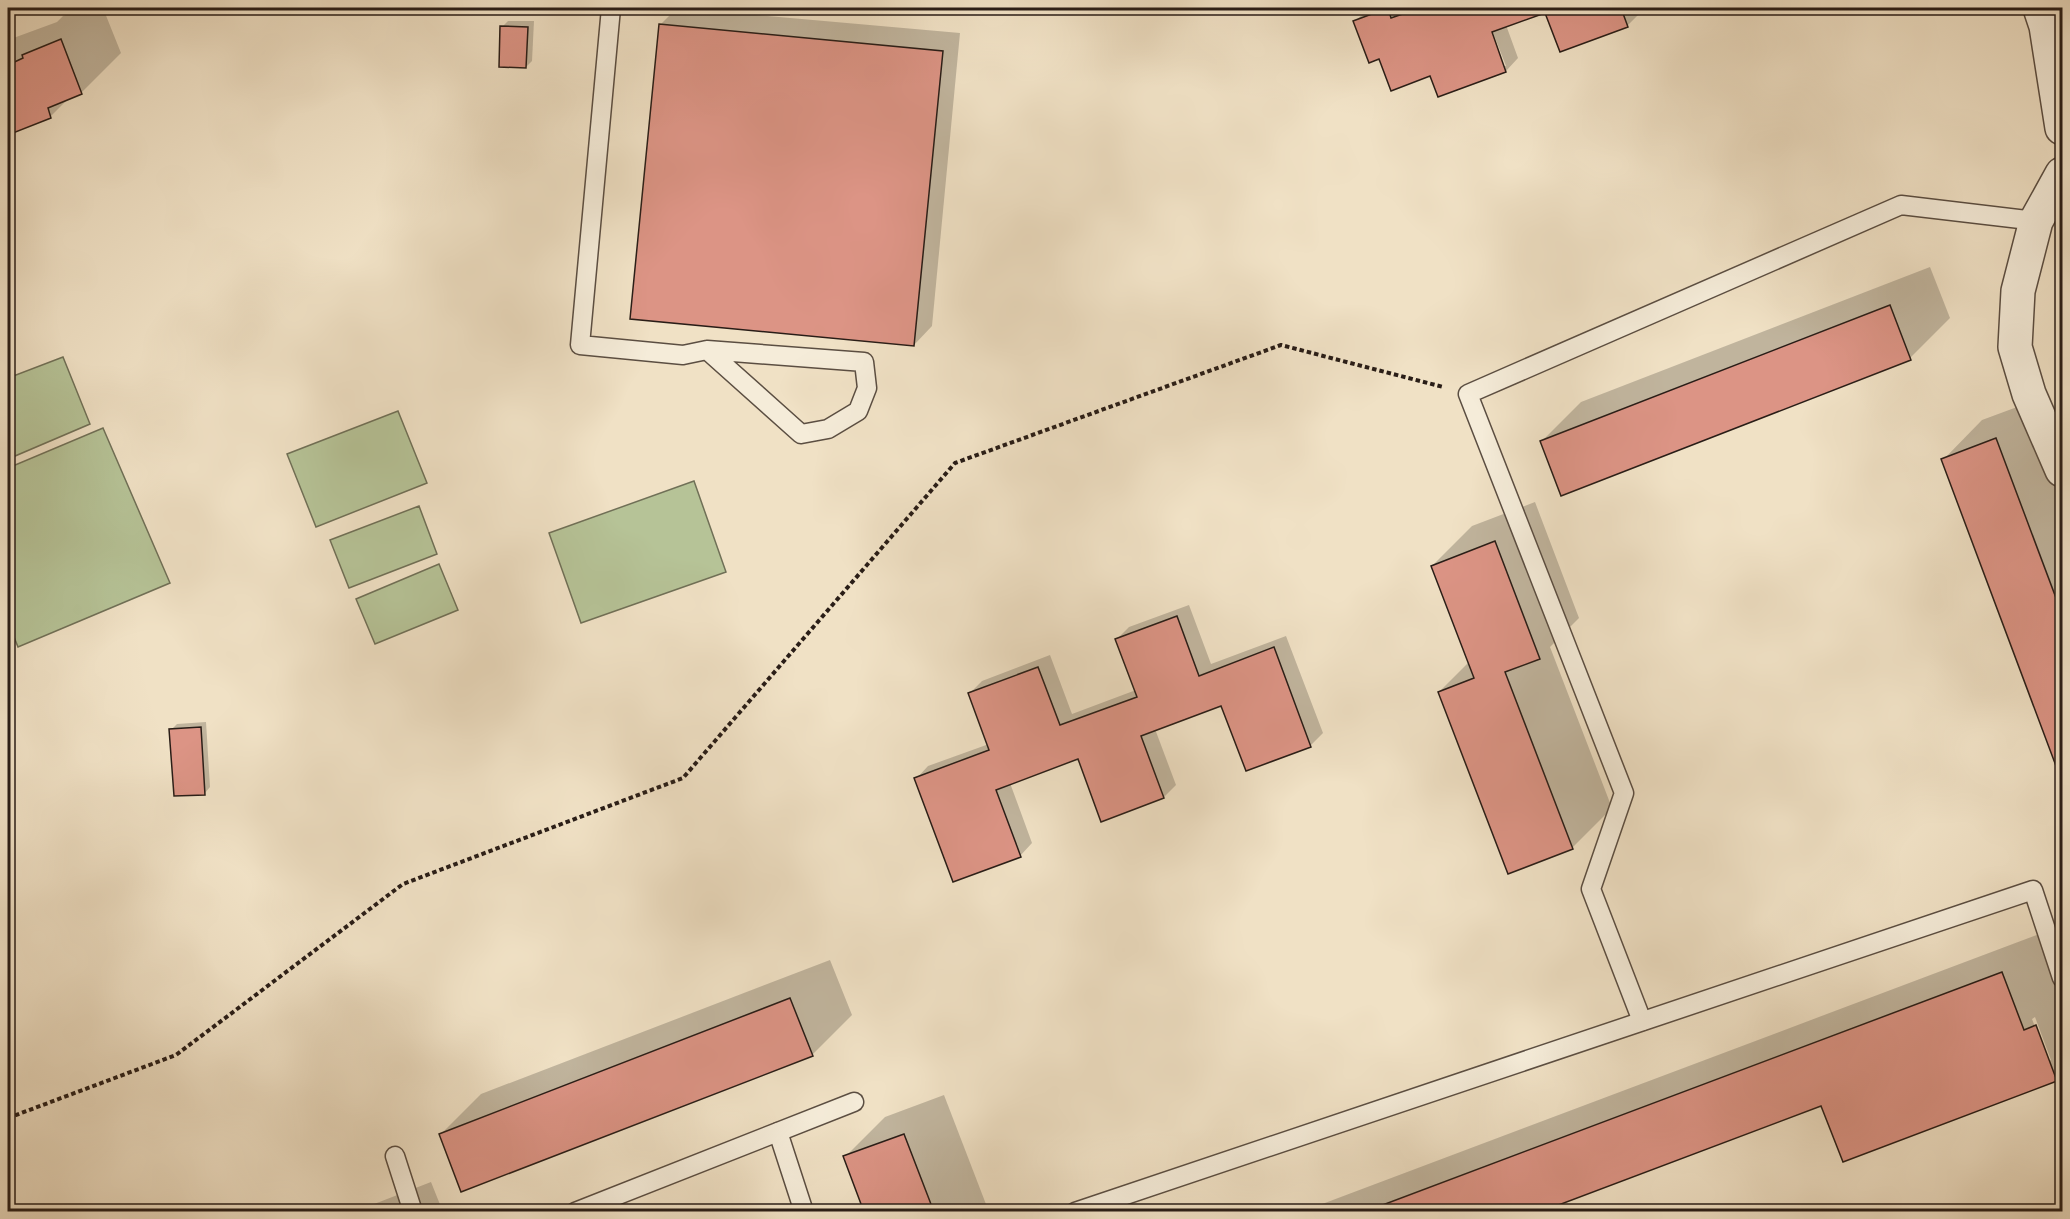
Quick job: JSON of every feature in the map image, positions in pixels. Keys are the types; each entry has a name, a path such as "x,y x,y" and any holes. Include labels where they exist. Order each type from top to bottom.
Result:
{"street":[{"path":"2040,8 2046,26 2062,128"},
{"path":"2062,174 2036,221 2018,291 2015,347 2028,394 2062,470"}],"lane":[{"path":"611,8 580,345 683,355 707,350 864,362 867,388 858,411 828,429 801,434 707,350"},
{"path":"1642,1021 1591,889 1624,793 1468,394 1901,205 2036,221"},
{"path":"1075,1212 2033,890 2062,978"},
{"path":"575,1212 854,1102"},
{"path":"778,1132 804,1212"},
{"path":"395,1156 413,1212"}],"path":[{"path":"8,1118 176,1055 403,884 683,778 955,462 1281,345 1468,394"}],"green space":[{"path":"63,357 90,424 8,459 8,378"},
{"path":"398,411 427,483 316,527 287,454"},
{"path":"103,428 170,583 18,647 8,622 8,468"},
{"path":"694,481 726,572 581,623 549,533"},
{"path":"419,506 437,554 349,588 330,540"},
{"path":"439,564 458,610 375,644 356,599"}],"building":[{"path":"1388,8 1391,18 1420,8 1621,8 1628,27 1560,52 1545,13 1492,32 1506,72 1438,97 1430,76 1391,91 1379,59 1369,63 1353,21"},
{"path":"659,24 943,51 914,346 630,319"},
{"path":"500,26 528,27 526,68 499,67"},
{"path":"61,39 82,94 48,108 51,118 8,135 8,65 23,58 22,55"},
{"path":"1890,305 1911,360 1561,496 1540,441"},
{"path":"1996,438 2062,614 2062,782 1941,459"},
{"path":"1495,541 1540,659 1505,672 1573,849 1508,874 1438,692 1474,678 1431,566"},
{"path":"1177,616 1199,676 1274,647 1311,747 1246,771 1221,706 1141,736 1164,798 1101,822 1078,759 996,790 1021,857 953,882 914,778 989,750 968,693 1038,667 1060,725 1137,697 1115,639"},
{"path":"201,727 205,795 174,796 169,729"},
{"path":"2002,972 2024,1030 2036,1025 2057,1081 1843,1162 1821,1106 1540,1212 1364,1212"},
{"path":"790,998 813,1056 461,1192 439,1134"},
{"path":"904,1134 934,1212 864,1212 843,1156"}]}
